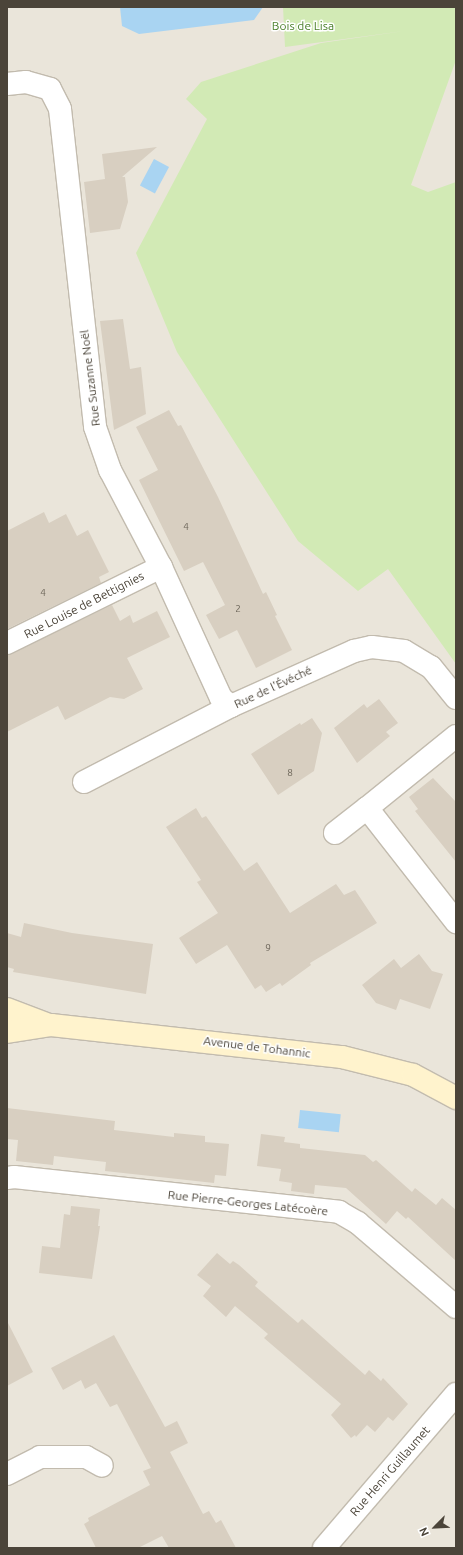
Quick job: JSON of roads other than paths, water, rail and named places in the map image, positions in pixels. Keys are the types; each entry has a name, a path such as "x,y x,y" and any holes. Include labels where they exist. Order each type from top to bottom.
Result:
{"street":[{"name":"Rue Suzanne Noël","path":"7,84 26,82 50,89 60,109 94,427 110,470 160,567 221,698 230,706"},
{"name":"Rue Louise de Bettignies","path":"7,643 160,567"},
{"name":"Rue de l'Évéché","path":"84,782 230,706 354,651 372,647 404,651 419,658 431,667 456,698"},
{"path":"335,833 456,736"},
{"path":"367,808 456,922"},
{"name":"Avenue de Tohannic","path":"7,1009 51,1026"},
{"name":"Avenue de Tohannic","path":"7,1032 51,1026 342,1057 413,1075 456,1098"},
{"name":"Rue Pierre-Georges Latécoère","path":"7,1178 14,1176 339,1212 358,1223 456,1307"},
{"name":"Rue Henri Guillaumet","path":"324,1548 456,1394"},
{"path":"7,1474 40,1457 86,1457 102,1466"}],"water":[{"path":"120,7 263,7 254,20 139,34 122,26"},
{"path":"154,159 169,167 155,193 140,185"},
{"path":"300,1110 341,1114 339,1132 298,1128"}],"park label":[{"name":"Bois de Lisa","path":"303,26"}]}
